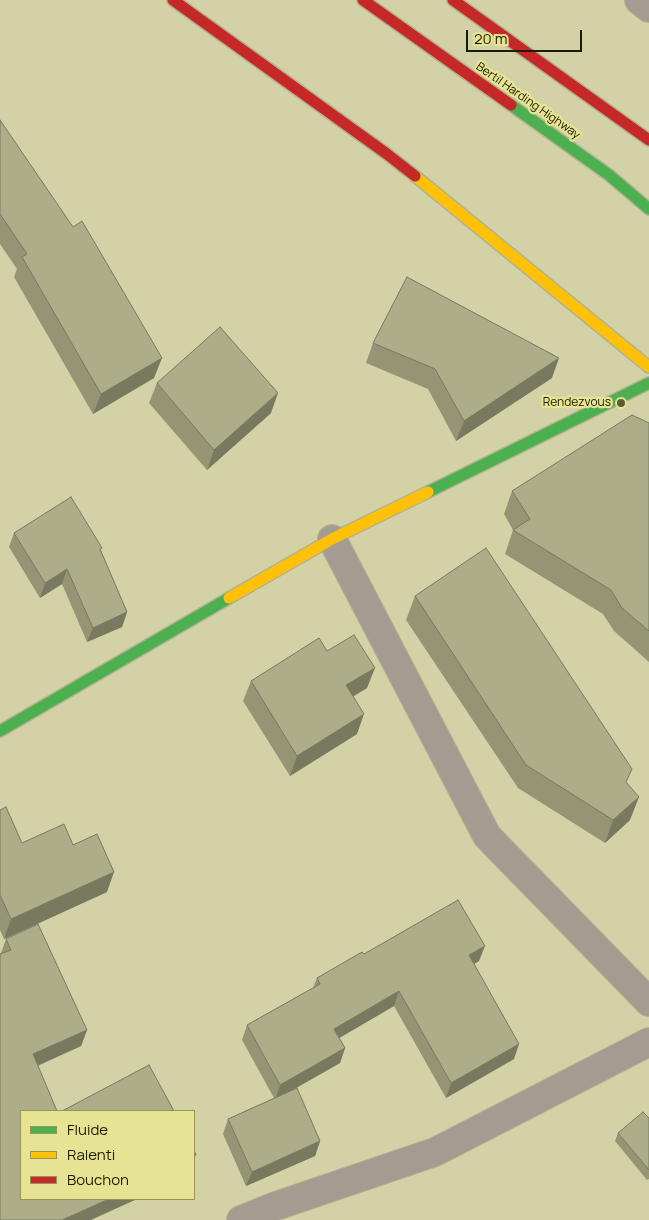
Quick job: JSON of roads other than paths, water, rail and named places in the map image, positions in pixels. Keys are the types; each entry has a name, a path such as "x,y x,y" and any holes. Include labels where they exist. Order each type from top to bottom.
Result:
{"street":[{"path":"173,0 387,154 649,367"},
{"name":"Bertil Harding Highway","path":"363,0 609,175 649,209"},
{"path":"453,0 649,140"},
{"path":"639,0 649,8"},
{"path":"0,731 332,540 649,383"},
{"path":"332,540 487,836 649,1002"},
{"path":"241,1220 276,1206 435,1152 649,1042"}],"place":[{"name":"Rendezvous","path":"621,403"}]}
